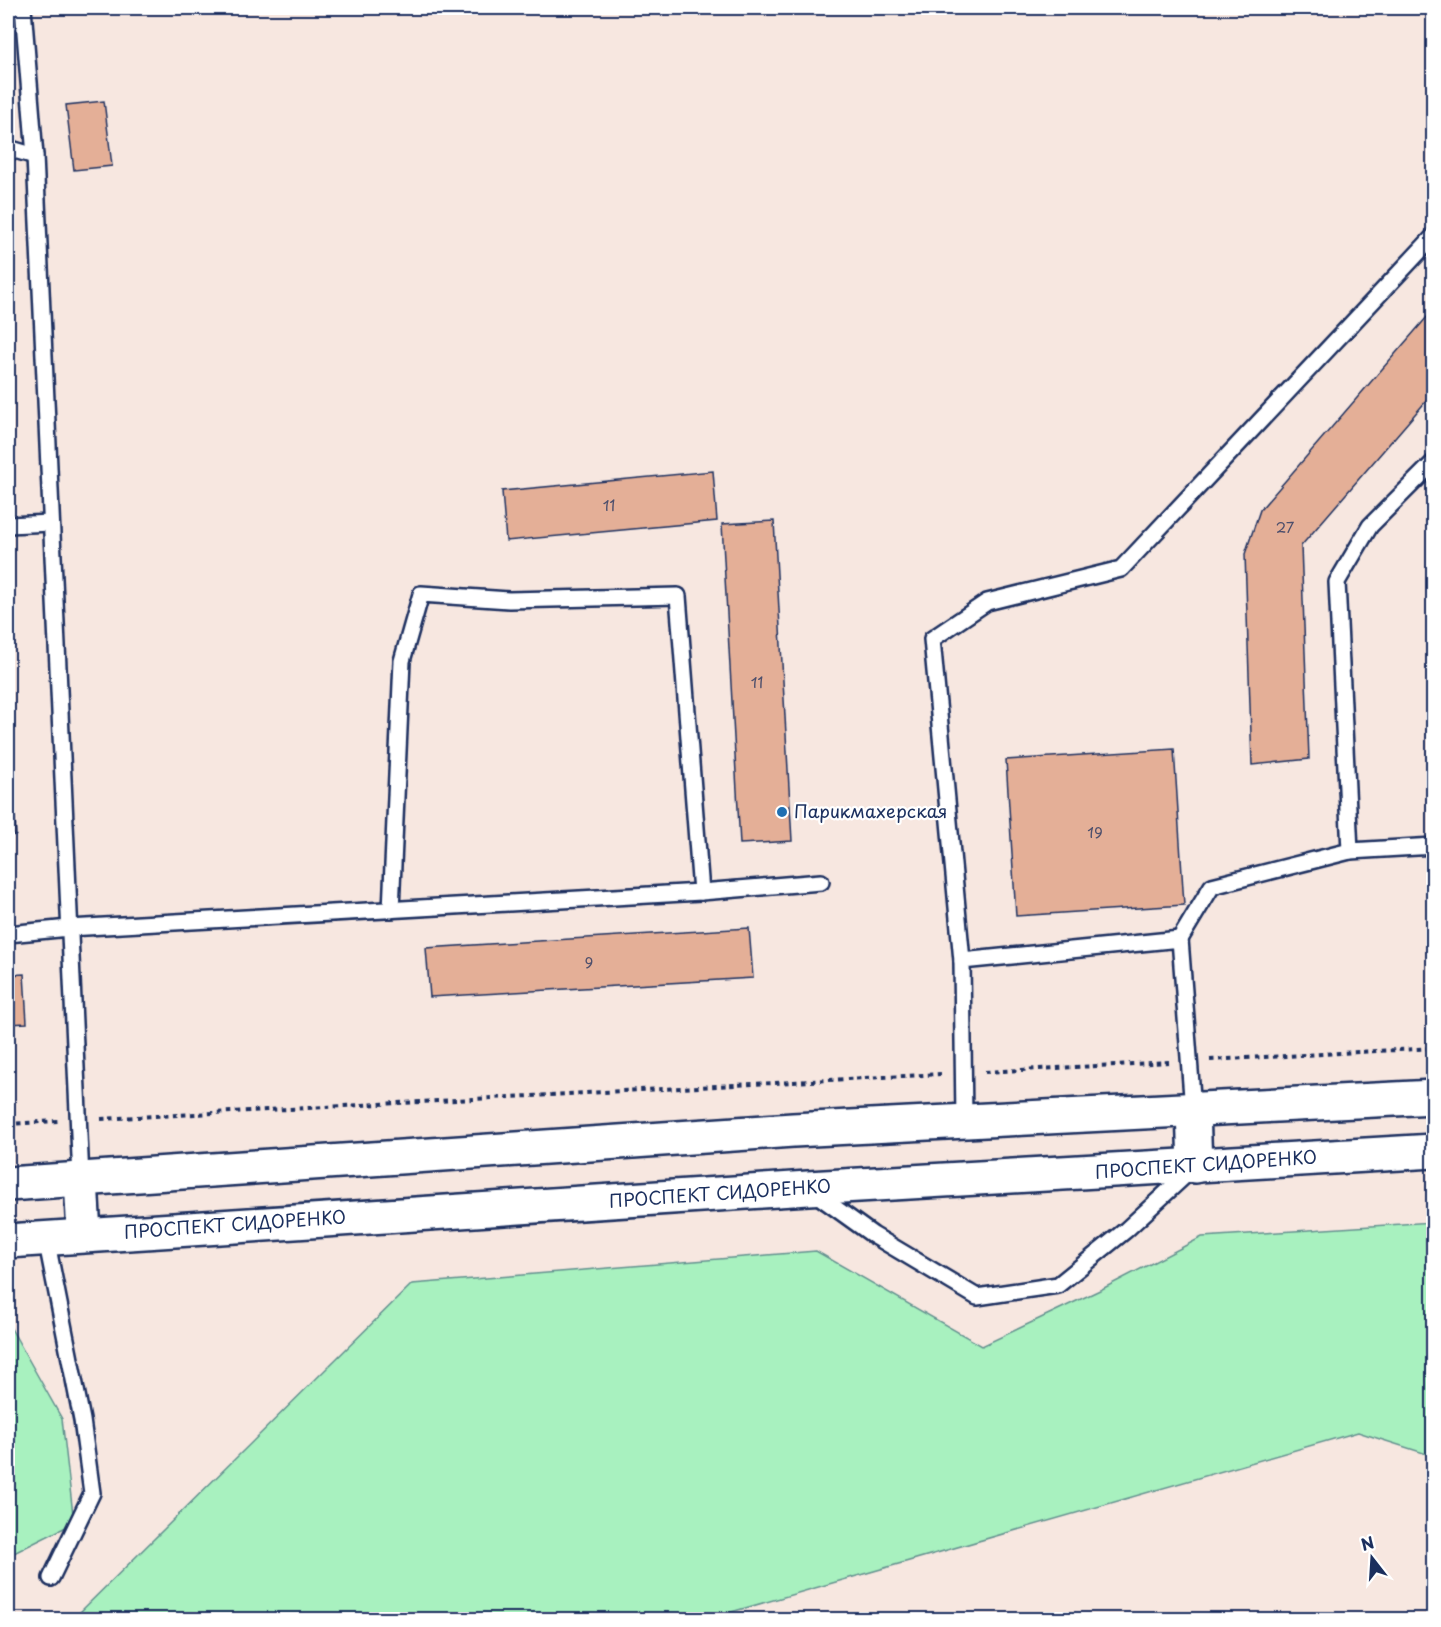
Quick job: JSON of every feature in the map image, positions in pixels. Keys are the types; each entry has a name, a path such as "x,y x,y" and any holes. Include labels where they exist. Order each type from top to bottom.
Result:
{"main road":[{"path":"8,1184 964,1120 1434,1097"},
{"path":"1193,1110 1196,1166"},
{"name":"ПРОСПЕКТ СИДОРЕНКО","path":"8,1240 808,1188 1434,1151"},
{"path":"81,1179 84,1235"}],"lane":[{"path":"23,8 35,156 81,1179"},
{"path":"8,148 35,156"},
{"path":"964,1120 962,961 932,639 987,602 1121,569 1434,236"},
{"path":"1350,851 1337,582 1370,526 1434,462"},
{"path":"8,525 51,523"},
{"path":"391,910 402,661 420,594 509,600 678,596 701,892"},
{"path":"1193,1110 1180,939 1212,886 1350,851 1434,846"},
{"path":"8,934 69,928 701,892 821,882"},
{"path":"962,961 1180,939"},
{"path":"808,1188 873,1235 977,1298 1058,1285 1126,1230 1196,1166"},
{"path":"46,1238 82,1420 92,1493 51,1578"}],"path":[{"path":"8,1124 1434,1048"}],"green space":[{"path":"1433,1222 1433,1456 1358,1432 707,1619 73,1619 412,1284 816,1251 982,1346 1102,1289 1202,1237"},
{"path":"8,1323 62,1419 74,1523 8,1556"}],"building":[{"path":"104,101 112,166 74,170 66,105"},
{"path":"1434,309 1434,392 1301,546 1309,759 1252,765 1245,554 1260,510"},
{"path":"713,471 717,521 506,541 502,491"},
{"path":"774,521 792,841 740,844 722,524"},
{"path":"8,709 16,835 8,836"},
{"path":"1174,749 1184,905 1016,916 1006,760"},
{"path":"749,928 753,978 430,997 426,948"},
{"path":"24,974 27,1023 8,1024 8,975"}],"place":[{"name":"Парикмахерская","path":"782,812"}]}
